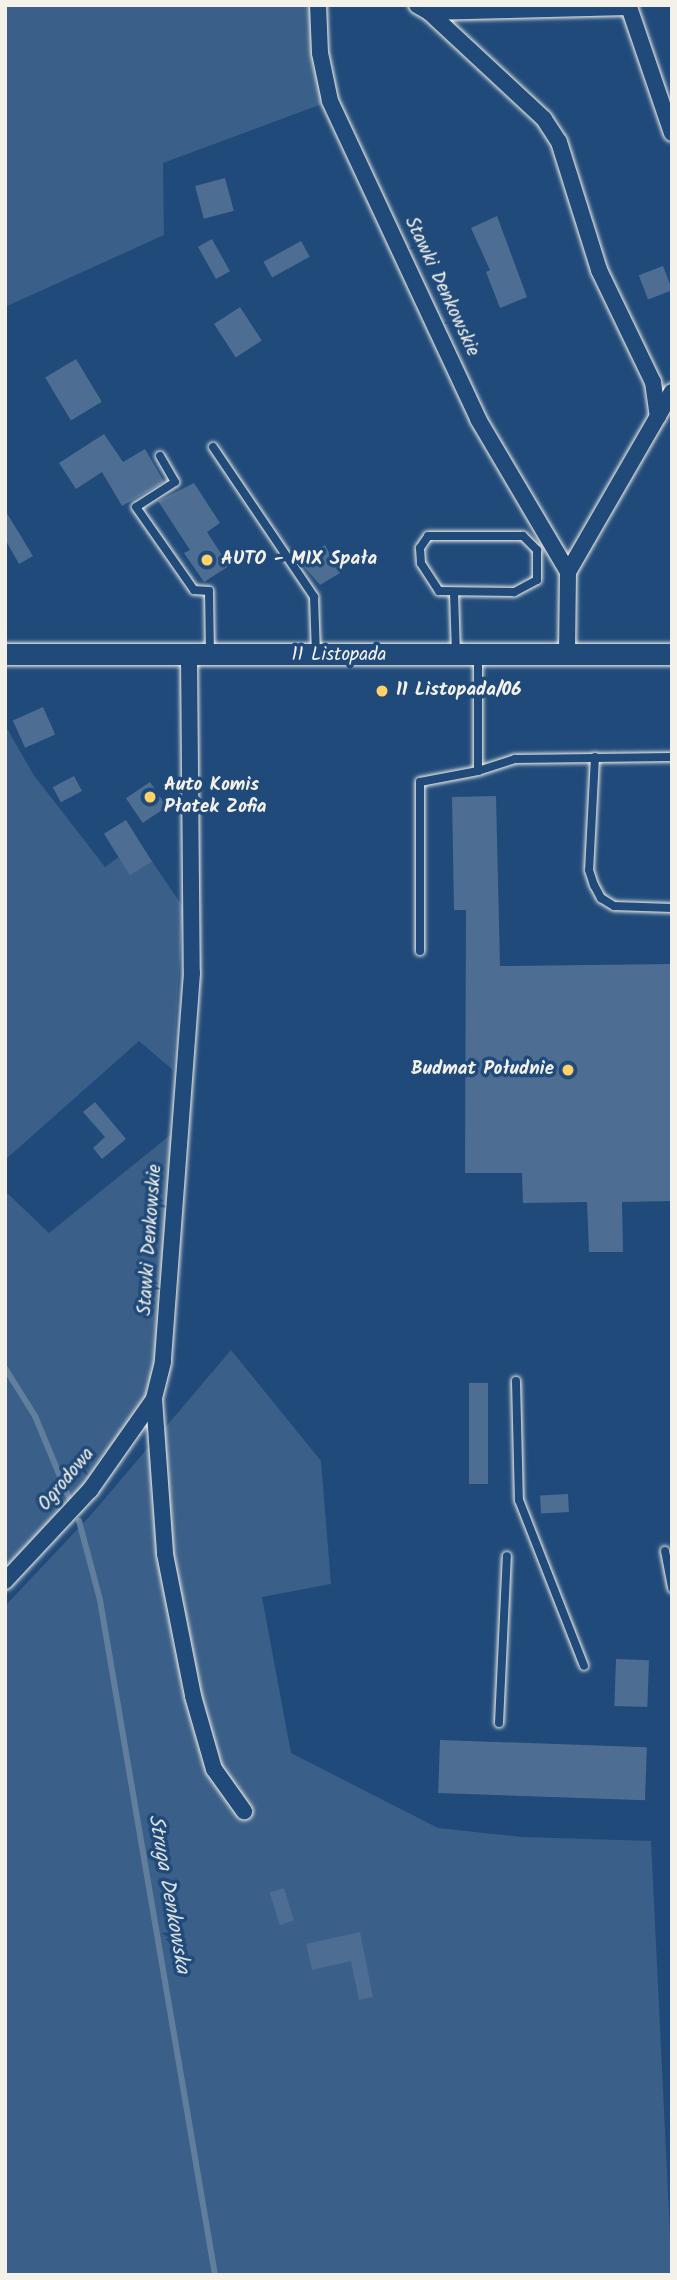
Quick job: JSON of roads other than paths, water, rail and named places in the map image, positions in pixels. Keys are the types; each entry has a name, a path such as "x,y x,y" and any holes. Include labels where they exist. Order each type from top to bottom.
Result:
{"street":[{"name":"Stawki Denkowskie","path":"318,5 320,53 330,101 478,419 568,572"},
{"path":"423,8 629,7 672,133"},
{"path":"423,8 544,120 559,142 599,271 653,382 658,417"},
{"path":"567,655 568,572 672,392"},
{"name":"11 Listopada","path":"5,654 316,657 672,654"},
{"name":"Stawki Denkowskie","path":"199,656 192,973 163,1362 154,1399 165,1554 192,1696 214,1769 244,1811"},
{"name":"Ogrodowa","path":"5,1581 90,1490 154,1399"}],"lane":[{"path":"213,447 314,597 316,657"},
{"path":"160,456 174,482 136,507 194,590 209,592 199,656"},
{"path":"428,536 523,536 532,540 537,550 537,580 530,587 454,593 439,591 421,563 420,548 428,536"},
{"path":"454,593 456,657"},
{"path":"478,657 478,771"},
{"path":"595,757 589,870 597,892 614,906 672,908"},
{"path":"420,951 420,782 478,771 514,759 672,757"},
{"path":"516,1381 519,1500 584,1666"},
{"path":"665,1551 672,1588"},
{"path":"499,1723 507,1556"}],"waterway":[{"name":"Struga Denkowska","path":"5,1368 35,1416 69,1498"},
{"name":"Struga Denkowska","path":"79,1521 100,1600 215,2275"}],"place":[{"name":"AUTO - MIX Spała","path":"207,560"},
{"name":"11 Listopada/06","path":"382,691"},
{"name":"Auto Komis Płatek Zofia","path":"150,797"},
{"name":"Budmat Południe","path":"568,1070"}]}
